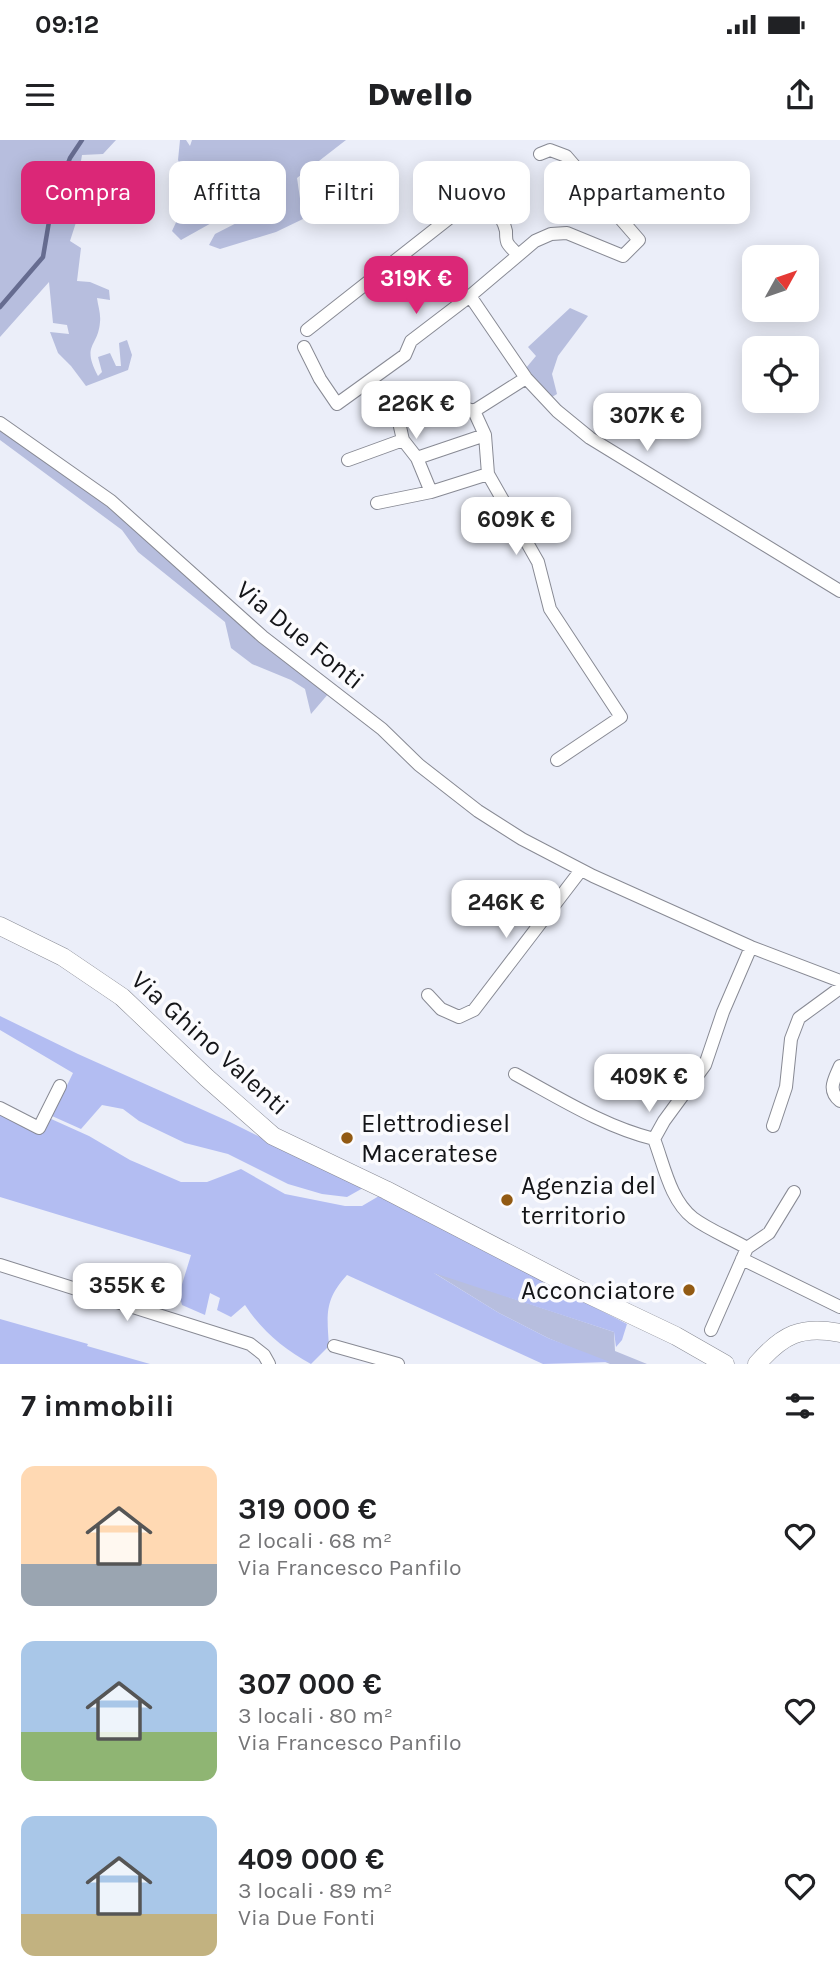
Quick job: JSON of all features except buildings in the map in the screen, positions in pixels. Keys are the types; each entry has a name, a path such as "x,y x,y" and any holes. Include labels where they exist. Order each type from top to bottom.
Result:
{"main road":[{"name":"Via Ghino Valenti","path":"0,926 63,957 122,997 273,1136 575,1289 676,1336 725,1364"},
{"path":"757,1364 784,1337 800,1332 840,1333"}],"street":[{"path":"304,347 320,379 337,404 405,355 411,341 470,296 535,240 551,234 567,233 623,256 639,240 566,156 551,150 540,155"},
{"path":"307,330 471,201 480,199 495,211 505,228 507,242 519,255"},
{"path":"470,296 526,378 557,411 590,438 840,591"},
{"path":"474,411 526,378"},
{"path":"431,492 417,458 403,440 398,418 448,403 474,411 485,435 488,474 538,562 550,609 621,717 557,760"},
{"name":"Via Due Fonti","path":"0,423 111,501 243,621 382,729 419,765 455,794 522,839 581,870 751,947 840,981"},
{"path":"417,458 485,435"},
{"path":"348,460 403,440"},
{"path":"377,503 431,492 488,474"},
{"path":"428,995 449,1014 458,1017 474,1010 581,870"},
{"path":"751,947 723,1012 705,1065 654,1139 674,1193 693,1218 744,1254 840,1307"},
{"path":"773,1126 786,1087 791,1039 799,1018 840,988"},
{"path":"840,1066 831,1088 832,1094 840,1101"},
{"path":"514,1074 610,1124 654,1139"},
{"path":"0,1108 38,1128 60,1086"},
{"path":"711,1330 744,1254 769,1233 794,1192"},
{"path":"0,1265 250,1344 264,1355 269,1364"},
{"path":"334,1346 398,1364"}],"shaded area":[{"path":"0,140 116,140 103,154 82,155 81,161 21,161 21,224 75,224 70,241 81,248 77,281 90,282 109,290 110,300 97,298 100,319 91,352 93,366 98,376 102,372 98,357 110,353 116,366 121,366 119,343 127,340 132,355 128,370 86,386 58,353 50,332 69,334 67,325 53,323 49,282 0,337"},
{"path":"180,140 186,140 190,146 192,140 346,140 319,161 300,161 300,176 297,178 300,220 276,232 220,249 209,245 215,234 235,224 286,224 286,161 178,160"},
{"path":"175,224 210,224 181,240 172,231"},
{"path":"570,308 588,316 558,356 552,374 557,394 552,397 526,368 536,356 528,347"},
{"path":"0,428 79,483 329,693 311,714 305,689 291,680 252,664 231,648 225,622 138,552 122,530 0,440"},
{"path":"0,1016 230,1122 363,1188 347,1197 322,1194 288,1184 228,1154 185,1143 139,1121 123,1109 102,1105 81,1129 52,1116 73,1073 0,1030"},
{"path":"0,1115 39,1129 49,1118 89,1136 130,1160 181,1182 207,1182 241,1169 285,1194 345,1206 362,1206 379,1196 627,1324 622,1340 616,1347 614,1332 434,1273 499,1313 548,1338 610,1362 543,1364 347,1275 331,1300 329,1346 311,1364 274,1339 245,1305 231,1317 217,1310 220,1298 210,1293 205,1315 182,1305 179,1294 191,1255 0,1197"},
{"path":"431,1271 614,1332 615,1351 647,1364 610,1364 548,1338 499,1313"},
{"path":"0,1319 88,1344 87,1346 150,1364 0,1364"}],"waterway":[{"path":"0,307 43,257 52,204 70,158 82,140"}],"place":[{"name":"Elettrodiesel Maceratese","path":"347,1138"},
{"name":"Agenzia del territorio","path":"507,1200"},
{"name":"Acconciatore","path":"689,1290"}]}
